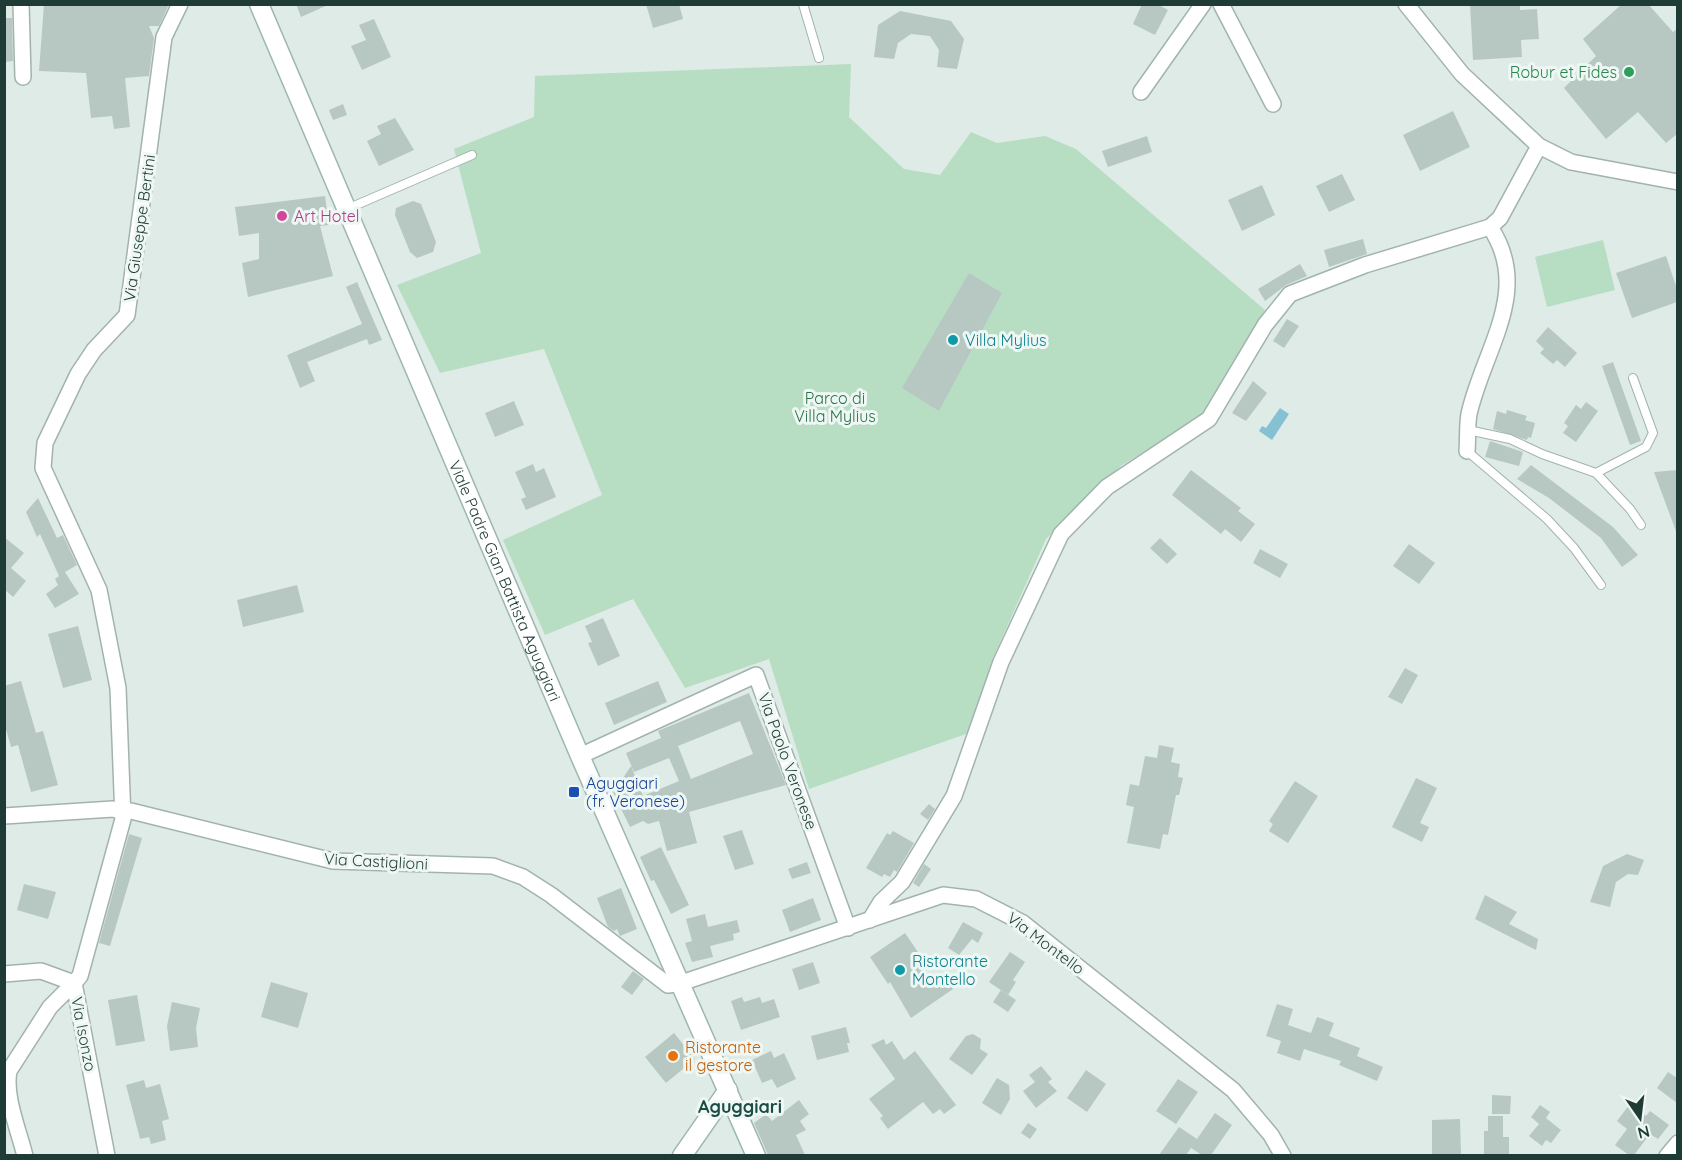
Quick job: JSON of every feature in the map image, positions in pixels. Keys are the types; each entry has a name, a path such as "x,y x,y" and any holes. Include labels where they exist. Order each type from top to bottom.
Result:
{"main road":[{"name":"Viale Padre Gian Battista Aguggiari","path":"259,4 580,756 756,1155"},
{"path":"682,1155 728,1090"}],"street":[{"path":"21,4 23,77"},
{"name":"Via Giuseppe Bertini","path":"122,812 118,688 99,590 43,468 45,443 78,374 94,350 127,315 164,37 180,4"},
{"path":"1141,92 1203,4"},
{"path":"1221,4 1274,104"},
{"path":"1406,4 1462,74 1539,146 1571,162 1677,182"},
{"path":"870,920 881,902 902,882 954,796 1001,662 1061,534 1107,487 1209,419 1265,324 1290,294 1365,265 1490,226 1500,218 1539,146"},
{"path":"1467,451 1469,414 1500,327 1508,285 1502,244 1490,226"},
{"name":"Via Paolo Veronese","path":"580,756 756,675 848,928"},
{"name":"Via Castiglioni","path":"4,816 113,809 122,812 131,811 333,861 493,866 523,878 551,894 668,985 681,983"},
{"name":"Via Isonzo","path":"107,1155 74,983 80,976 120,836 122,812"},
{"name":"Via Montello","path":"681,983 943,895 976,899 1023,922 1233,1090 1271,1135 1283,1155"},
{"path":"4,974 41,971 74,983 50,1007 9,1071 10,1096 25,1155"},
{"path":"1667,1155 1677,1143"}],"lane":[{"path":"803,4 819,58"},
{"path":"347,209 472,155"},
{"path":"1596,473 1646,447 1653,433 1634,378"},
{"path":"1468,430 1510,439 1542,454 1596,473 1630,509 1641,525"},
{"path":"1467,451 1547,519 1574,548 1601,585"}],"green space":[{"name":"Parco di Villa Mylius","path":"851,64 849,117 904,169 940,175 971,132 997,143 1045,136 1076,149 1265,310 1223,391 1197,420 1122,465 1046,539 993,658 978,714 966,734 809,789 769,659 685,688 633,599 545,635 503,540 602,495 544,349 440,373 397,285 481,253 454,149 534,117 535,76"},
{"path":"1603,240 1615,290 1547,307 1535,257"}],"water":[{"path":"1280,408 1289,414 1272,440 1259,431 1262,426 1266,428"}],"building":[{"path":"44,4 169,4 159,26 149,26 154,38 149,76 125,78 130,127 114,129 112,116 91,118 86,73 39,71"},
{"path":"296,4 330,4 301,17"},
{"path":"646,4 679,4 683,19 653,28"},
{"path":"1142,4 1157,4 1168,10 1155,35 1133,24"},
{"path":"1470,4 1520,4 1520,10 1537,9 1539,39 1521,40 1522,57 1473,60"},
{"name":"Robur et Fides","path":"1622,4 1648,4 1673,32 1677,29 1677,134 1666,143 1638,112 1606,139 1564,88 1596,56 1583,39"},
{"path":"900,11 951,21 964,39 957,69 937,67 939,50 930,36 911,34 898,43 894,59 874,57 878,25"},
{"path":"4,18 12,18 13,61 4,62"},
{"path":"374,19 391,57 362,70 351,46 366,40 359,25"},
{"path":"343,104 347,115 333,120 329,110"},
{"path":"1453,111 1470,147 1420,171 1403,135"},
{"path":"395,118 414,150 379,166 367,141 381,134 377,126"},
{"path":"1147,136 1152,152 1108,167 1102,151"},
{"path":"1342,174 1355,200 1329,212 1316,186"},
{"path":"1262,185 1275,215 1242,231 1228,200"},
{"path":"325,196 329,225 320,226 333,276 248,297 242,263 259,259 259,233 239,236 235,207"},
{"path":"413,201 421,204 436,242 433,252 417,258 410,252 395,215 396,208"},
{"path":"1363,239 1367,254 1329,267 1324,250"},
{"path":"1666,256 1677,289 1677,302 1632,318 1616,273"},
{"path":"1300,264 1307,276 1286,285 1265,301 1258,289"},
{"name":"Villa Mylius","path":"969,273 1002,293 939,411 902,388"},
{"path":"357,282 382,340 369,345 367,339 307,362 315,381 300,388 287,355 362,324 346,287"},
{"path":"1287,319 1299,326 1284,348 1273,341"},
{"path":"1548,327 1577,353 1565,367 1557,360 1553,364 1540,353 1544,349 1536,341"},
{"path":"1613,362 1641,441 1630,445 1602,366"},
{"path":"1253,381 1267,393 1246,421 1232,413"},
{"path":"514,401 524,425 495,437 485,413"},
{"path":"1586,402 1598,411 1576,442 1563,433 1568,426 1564,423 1576,405 1581,409"},
{"path":"1507,410 1527,416 1525,420 1535,423 1531,438 1528,437 1527,440 1493,429 1497,411 1506,414"},
{"path":"1490,441 1523,452 1519,466 1485,457"},
{"path":"533,464 536,472 544,468 556,497 526,510 521,499 526,497 515,472"},
{"path":"1531,465 1613,527 1638,555 1622,567 1601,538 1549,498 1517,479"},
{"path":"1191,470 1241,508 1238,511 1255,524 1241,542 1225,529 1221,534 1172,495"},
{"path":"1677,470 1677,534 1654,472"},
{"path":"38,498 57,538 63,535 77,565 65,572 79,594 55,608 46,594 58,585 55,579 59,576 40,534 37,537 26,512"},
{"path":"4,537 24,553 11,568 26,581 13,597 4,589"},
{"path":"1160,538 1177,554 1167,564 1150,548"},
{"path":"1409,544 1435,563 1419,584 1393,566"},
{"path":"1260,549 1288,564 1280,578 1253,563"},
{"path":"297,585 304,612 243,627 237,600"},
{"path":"603,618 620,656 598,666 588,643 592,642 585,626"},
{"path":"78,626 92,680 63,688 48,634"},
{"path":"1405,668 1418,675 1402,704 1388,697"},
{"path":"21,681 36,733 43,731 58,785 31,792 18,745 11,747 4,722 4,686"},
{"path":"658,681 667,702 614,725 605,703"},
{"path":"749,693 786,785 689,812 697,843 667,851 659,821 648,824 643,821 630,827 609,785 623,778 631,766 643,796 679,781 669,758 634,772 626,753 661,738 658,731","holes":["740,721 753,754 691,779 678,746"]},
{"path":"1159,745 1174,748 1171,762 1180,764 1178,777 1183,778 1179,795 1176,795 1168,835 1163,834 1160,849 1127,843 1134,807 1126,805 1130,784 1139,786 1145,756 1157,758"},
{"path":"1416,778 1437,788 1420,823 1429,827 1422,842 1392,827"},
{"path":"1295,781 1318,796 1288,843 1269,831 1273,824 1269,821"},
{"path":"929,804 935,809 928,820 920,814"},
{"path":"742,830 754,864 735,870 723,836"},
{"path":"893,831 914,843 897,872 894,870 890,877 884,874 882,877 866,868 887,833 890,835"},
{"path":"129,834 142,838 110,946 99,943"},
{"path":"661,847 689,905 671,914 654,880 651,881 640,857"},
{"path":"1627,854 1644,860 1638,875 1628,874 1616,882 1610,907 1590,902 1603,866"},
{"path":"807,862 811,873 792,879 788,869"},
{"path":"924,864 931,869 919,887 913,883"},
{"path":"24,884 56,892 48,919 17,910"},
{"path":"621,888 637,929 620,936 617,929 614,931 608,927 597,898"},
{"path":"1485,895 1517,912 1509,924 1538,939 1536,950 1475,919"},
{"path":"813,898 821,920 790,932 782,910"},
{"path":"705,914 708,927 737,920 740,932 733,934 734,940 710,946 713,957 692,962 685,943 692,941 686,919"},
{"path":"963,922 983,933 978,943 972,939 959,955 948,948"},
{"path":"905,933 922,958 917,962 931,984 943,975 953,989 911,1018 890,982 888,984 870,957"},
{"path":"1010,952 1025,962 1013,980 1016,982 1008,995 989,982"},
{"path":"813,962 820,983 799,990 792,969"},
{"path":"633,971 644,979 632,995 621,987"},
{"path":"271,982 308,993 298,1028 261,1017"},
{"path":"1001,990 1016,1000 1008,1012 993,1002"},
{"path":"137,995 145,1041 116,1046 108,1000"},
{"path":"742,997 744,1002 760,997 762,1003 774,999 780,1017 741,1030 731,1001"},
{"path":"172,1002 200,1008 196,1028 198,1047 170,1051 167,1026"},
{"path":"1277,1004 1293,1009 1288,1025 1311,1033 1317,1017 1334,1023 1329,1036 1360,1048 1357,1056 1383,1067 1377,1081 1339,1065 1341,1061 1304,1049 1300,1061 1277,1053 1281,1041 1266,1036"},
{"path":"846,1027 850,1043 847,1043 849,1052 817,1060 811,1036"},
{"path":"674,1033 695,1059 666,1083 645,1057"},
{"path":"973,1034 981,1039 980,1049 988,1054 972,1075 949,1059 966,1036"},
{"path":"884,1039 886,1045 892,1041 904,1060 915,1051 956,1105 944,1114 940,1109 933,1114 923,1102 888,1129 880,1118 883,1116 869,1099 895,1079 871,1045"},
{"path":"771,1051 774,1058 784,1053 796,1079 777,1088 772,1079 762,1083 752,1060"},
{"path":"1041,1066 1052,1079 1048,1082 1057,1091 1036,1108 1023,1091 1035,1082 1029,1075"},
{"path":"1086,1070 1106,1084 1087,1112 1067,1098"},
{"path":"1668,1072 1677,1078 1677,1103 1657,1088"},
{"path":"997,1078 1009,1085 1010,1099 1001,1115 982,1103"},
{"path":"1178,1079 1198,1092 1176,1124 1156,1111"},
{"path":"144,1080 146,1088 160,1084 169,1119 162,1121 166,1140 151,1144 149,1137 140,1139 126,1085"},
{"path":"1492,1095 1511,1096 1510,1114 1492,1114"},
{"path":"799,1100 809,1114 800,1121 806,1130 796,1135 805,1155 768,1155 754,1123 766,1114 772,1121"},
{"path":"1630,1104 1646,1116 1650,1111 1669,1125 1658,1139 1650,1134 1634,1155 1629,1155 1615,1145 1627,1129 1617,1121"},
{"path":"1540,1105 1550,1112 1546,1118 1561,1130 1551,1143 1546,1140 1542,1146 1529,1136 1539,1124 1531,1117"},
{"path":"1215,1113 1232,1125 1211,1155 1202,1155 1191,1148 1186,1155 1159,1155 1179,1127 1197,1139"},
{"path":"1488,1116 1503,1116 1503,1137 1509,1137 1509,1155 1484,1155 1484,1131 1488,1131"},
{"path":"1460,1119 1461,1155 1432,1155 1432,1120"},
{"path":"1028,1123 1037,1129 1030,1139 1021,1133"}],"place":[{"name":"Robur et Fides","path":"1629,72"},
{"name":"Art Hotel","path":"282,216"},
{"name":"Villa Mylius","path":"953,340"},
{"name":"Aguggiari (fr. Veronese)","path":"574,792"},
{"name":"Ristorante Montello","path":"900,970"},
{"name":"Ristorante il gestore","path":"673,1056"}],"district":[{"name":"Aguggiari","path":"740,1106"}]}
